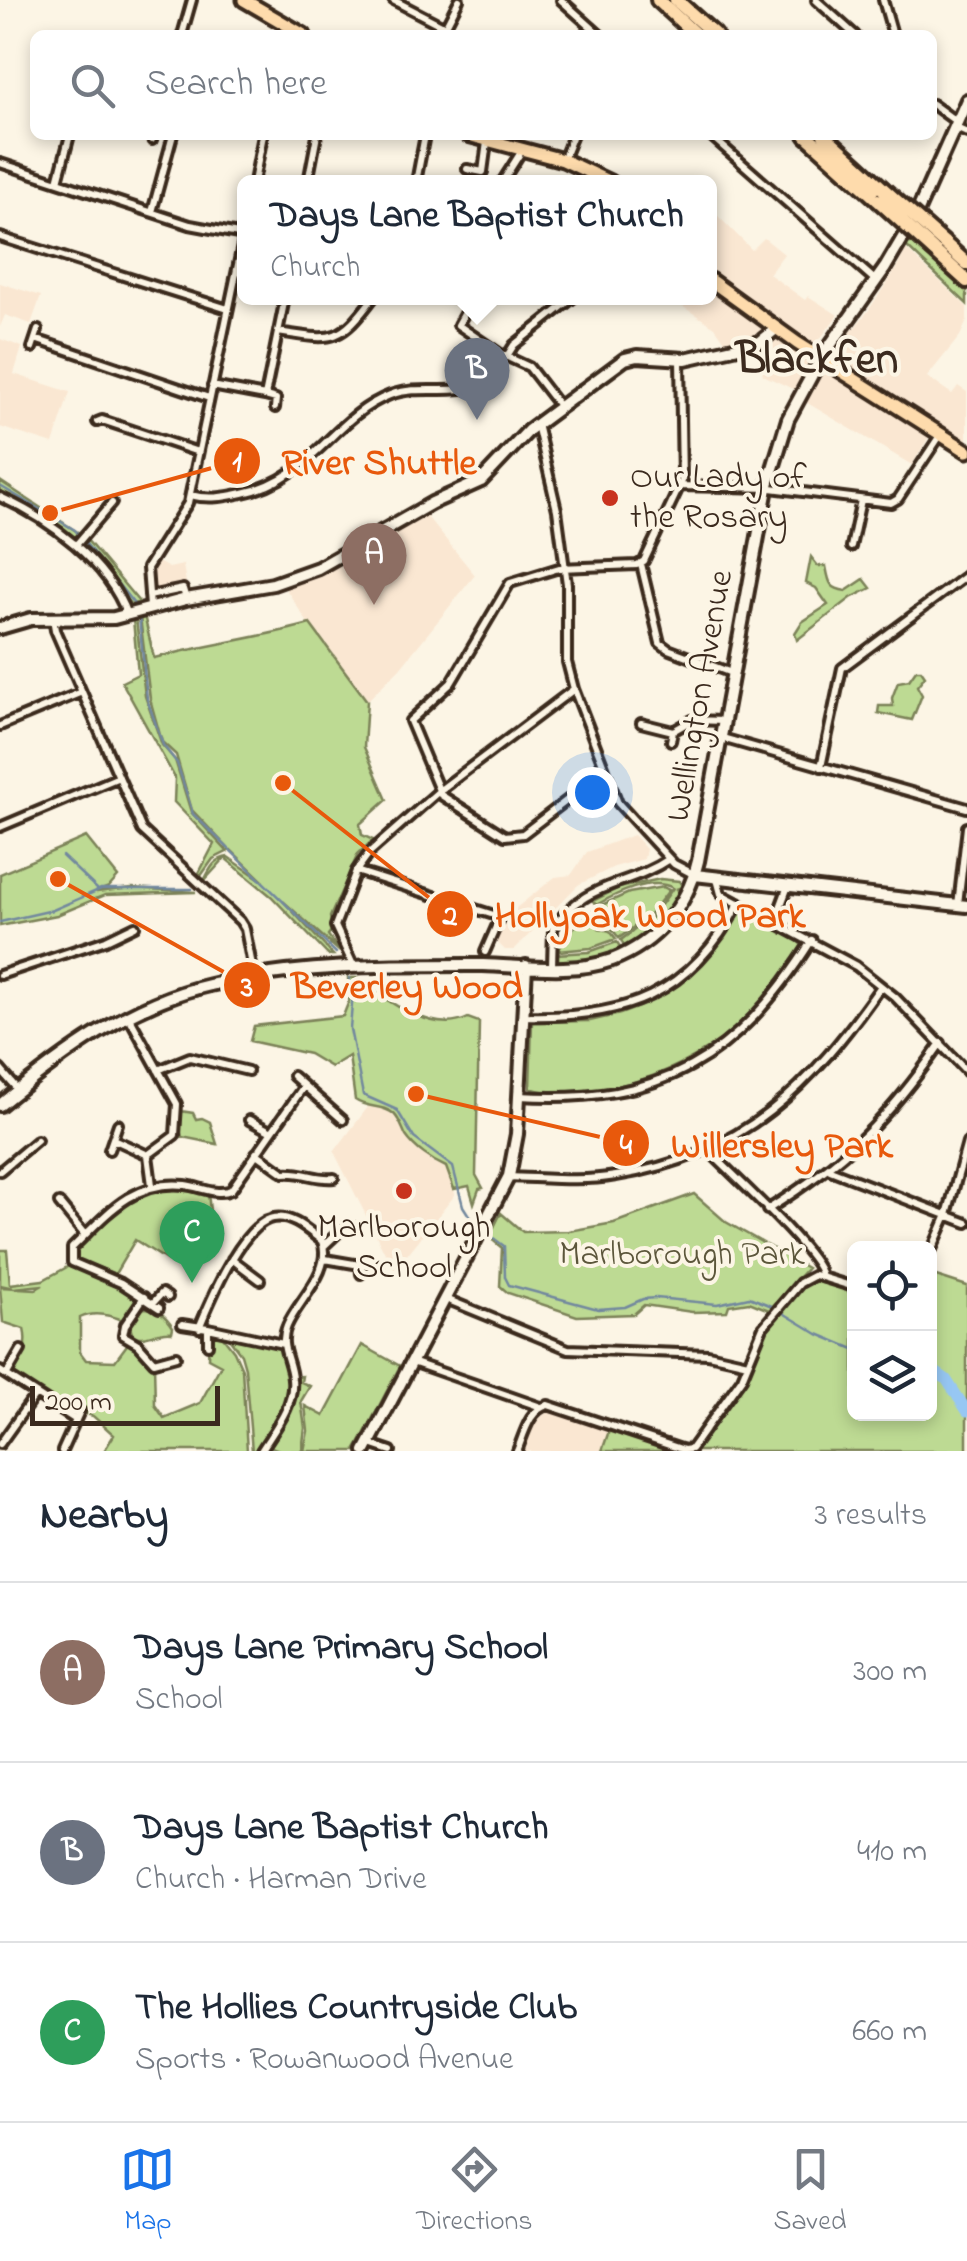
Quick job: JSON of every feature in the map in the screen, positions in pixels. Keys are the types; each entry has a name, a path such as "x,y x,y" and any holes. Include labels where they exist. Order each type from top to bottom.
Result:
{"highway":[{"path":"658,0 691,30"},
{"path":"676,0 709,30"},
{"path":"812,140 938,246 967,281"},
{"path":"829,140 880,194"},
{"path":"938,246 967,264"}],"main road":[{"path":"244,0 292,30"},
{"path":"482,140 502,141 522,152 564,160 595,175"},
{"path":"717,285 821,358 967,451"}],"street":[{"path":"183,30 192,0"},
{"path":"393,0 441,30"},
{"path":"444,30 460,0"},
{"path":"561,0 594,30"},
{"path":"816,0 849,30"},
{"path":"883,0 890,30"},
{"name":"Wellington Avenue","path":"0,1105 65,1052 129,1016 194,989 254,976 334,967 600,964 643,943 672,916 695,875 767,488 788,416 821,358 876,281 915,217 960,128 967,100"},
{"path":"937,108 960,128"},
{"path":"58,181 69,140"},
{"path":"152,212 172,140"},
{"path":"255,175 263,140"},
{"path":"309,175 316,140"},
{"path":"417,175 425,140"},
{"path":"564,160 571,140"},
{"path":"716,140 876,281"},
{"path":"466,169 483,172 487,142"},
{"path":"507,175 522,152"},
{"path":"0,162 190,225 237,232"},
{"path":"0,237 228,309"},
{"path":"150,602 149,563 186,508 190,495 237,266"},
{"path":"265,396 284,305"},
{"path":"278,332 335,337 367,305"},
{"path":"469,305 458,324 536,373 560,407"},
{"path":"190,495 210,499 272,485 291,475 376,403 409,391 475,387 503,354 565,305"},
{"path":"0,628 31,619 100,620 127,615 150,602 249,590 318,568 432,503 472,487 537,423 627,358 680,359 760,342 777,328"},
{"path":"32,348 38,330"},
{"path":"35,340 209,398"},
{"path":"680,359 680,486 641,564 660,643 734,674"},
{"path":"212,386 276,399 274,408"},
{"path":"96,422 102,420 198,452"},
{"path":"537,423 553,484 564,568 567,656 574,689 622,808 669,859 695,875 717,879 963,906 967,828"},
{"path":"680,486 767,488 896,502 941,434"},
{"path":"0,496 76,545 118,594 127,615"},
{"path":"851,547 860,500"},
{"path":"76,545 112,503"},
{"path":"605,771 523,834 505,836 445,800 411,730 411,720 451,683 510,583 564,568 641,564"},
{"path":"821,767 842,668 967,575"},
{"path":"53,617 55,630 146,835 245,929 254,976"},
{"path":"354,966 335,926 356,871 370,852 439,791 574,689"},
{"path":"0,726 82,692"},
{"path":"640,723 673,731 692,720 725,721"},
{"path":"671,741 673,731"},
{"path":"722,738 967,808"},
{"path":"0,827 119,777"},
{"path":"552,966 553,928 578,901 600,886 649,872 669,859"},
{"path":"356,871 484,911 499,920 485,952"},
{"path":"717,879 720,892 847,960 882,986 967,1072"},
{"path":"775,921 788,886"},
{"path":"522,1016 594,1014 645,998 693,966 717,938 739,902"},
{"path":"0,975 106,940 135,926"},
{"path":"519,1096 570,1098 615,1093 660,1081 688,1068 730,1041 756,1017 790,976 812,940"},
{"path":"391,1451 367,1447 509,1177 519,1096 526,966"},
{"path":"509,1177 570,1180 614,1176 668,1165 706,1149 752,1124 804,1085 849,1034 882,986"},
{"path":"129,1016 176,1104 176,1129 171,1138 148,1155"},
{"path":"767,1210 829,1170 878,1124 942,1043"},
{"path":"158,1070 190,1057 248,1071"},
{"path":"0,1068 18,1090"},
{"path":"293,1076 344,1120"},
{"path":"165,1295 156,1306 72,1262 70,1252 111,1208 152,1185 178,1184 227,1192 304,1086"},
{"path":"249,1120 270,1132"},
{"path":"109,1150 118,1124"},
{"path":"113,1139 148,1155"},
{"path":"0,1171 37,1140"},
{"path":"936,1241 967,1142"},
{"path":"706,1149 818,1264 822,1276"},
{"path":"256,1153 284,1173 334,1178"},
{"path":"148,1155 152,1185"},
{"path":"829,1170 967,1223"},
{"path":"58,1203 85,1235"},
{"path":"208,1345 203,1328 232,1260 260,1224 273,1218 292,1220 314,1235 324,1246 325,1259 290,1320 284,1344 293,1383 290,1399 262,1451"},
{"path":"324,1246 341,1230 353,1227"},
{"path":"325,1259 360,1269 379,1265"},
{"path":"232,1260 260,1280"},
{"path":"412,1362 686,1450 693,1448 737,1386 763,1327 792,1291 808,1276 847,1284"},
{"path":"144,1297 125,1325 123,1335 138,1344 154,1362 176,1356"},
{"path":"446,1299 568,1349 708,1354 748,1364"},
{"path":"182,1324 284,1344"},
{"path":"22,1350 4,1373 76,1420"},
{"path":"0,1444 35,1394"},
{"path":"517,1451 540,1406"},
{"path":"62,1451 80,1410"}],"shaded area":[{"path":"717,215 752,250 764,238 784,254 769,274 805,300 808,296 838,315 817,343 788,331 717,277"},
{"path":"906,249 967,307 967,321 960,336 927,377 952,394 958,386 967,392 967,447 837,364 833,354 868,311"},
{"path":"0,283 41,296 31,324 5,315 0,327"},
{"path":"717,291 805,356 809,367 795,390 763,375 755,342 729,347 715,327 680,305 717,305"},
{"path":"0,339 22,347 14,374 70,392 53,444 0,427"},
{"path":"821,373 832,374 929,437 912,465 804,401"},
{"path":"424,513 475,575 400,668 367,701 322,645 284,586 324,571"},
{"path":"156,561 169,568 183,565 188,594 154,602 151,575"},
{"path":"633,835 646,849 644,859 614,867 578,885 514,950 505,950 495,940 516,908 555,877 571,875 587,852"},
{"name":"Marlborough School","path":"368,1107 382,1107 397,1117 408,1139 452,1174 455,1195 394,1271 334,1152"},
{"path":"548,1411 610,1428 602,1451 522,1451 535,1422"}],"green space":[{"path":"913,243 967,291 967,304 906,246"},
{"path":"0,481 79,533 73,539 0,493"},
{"path":"87,540 139,602 131,605 83,547"},
{"path":"811,557 818,566 826,566 829,580 836,588 846,591 864,579 871,588 851,598 797,640 795,633 802,622 828,605 816,588 806,583"},
{"path":"144,615 154,658 310,624 367,701 364,747 387,800 360,824 362,835 373,840 358,854 330,917 331,923 337,911 332,930 346,954 331,931 328,935 340,952 283,901 333,955 328,955 271,896 225,858 204,881 216,862 223,858 228,857 263,881 231,850 213,859 198,875 214,844 174,802 175,778 122,682 138,674 133,619 136,618 145,696 162,745 175,760 191,812 226,850 192,810 176,755 162,742 150,699 140,617"},
{"path":"916,670 925,676 917,686 922,695 912,720 878,713 879,706 893,706 898,682 909,680"},
{"path":"86,837 118,877 109,887 96,892 132,888 196,892 105,895 57,915 0,926 0,874"},
{"path":"660,879 679,881 683,887 676,889 684,890 657,927 625,949 621,940 653,916 673,888 644,885 596,905 593,901 619,888"},
{"path":"663,887 669,890 649,916 619,938 612,929 614,919 603,916 597,907 629,893"},
{"path":"595,909 601,918 599,928 610,931 616,939 591,948 558,951 570,931"},
{"path":"742,912 792,936 802,945 766,997 721,1039 695,1056 638,1081 578,1092 530,1088 532,1022 590,1021 647,1004 694,972"},
{"path":"617,942 622,950 606,956 556,961 556,954 589,952"},
{"path":"348,978 358,978 396,1005 425,1019 455,1022 468,1018 479,1022 476,1175 483,1188 474,1203 469,1186 454,1189 446,1167 414,1145 394,1114 355,1100 349,1056 331,1067 309,1054 250,1041 254,1026 343,1016 349,1001"},
{"path":"181,1111 210,1122 217,1144 182,1137 178,1122"},
{"path":"177,1187 208,1193 210,1211 191,1226 171,1263 135,1240 115,1274 77,1259 78,1247 122,1206 146,1194"},
{"name":"Marlborough Park","path":"694,1194 726,1222 807,1268 769,1310 749,1302 729,1305 727,1311 692,1312 644,1305 634,1314 577,1316 508,1293 500,1286 502,1248 489,1237 501,1213 523,1232 569,1231 614,1223"},
{"path":"0,1250 7,1250 10,1284 43,1280 69,1266 112,1281 140,1297 125,1321 102,1315 80,1318 80,1352 86,1360 115,1361 129,1342 142,1348 146,1359 154,1363 155,1405 164,1418 200,1403 221,1365 208,1358 209,1336 220,1333 242,1369 247,1451 104,1451 114,1435 93,1416 83,1413 90,1410 78,1406 69,1411 12,1372 24,1352 25,1335 24,1329 3,1322 0,1287 13,1288 0,1285"},
{"path":"937,1276 967,1286 967,1451 693,1451 745,1383 767,1328 810,1280 847,1289 847,1421 937,1421"},
{"path":"142,1308 161,1313 173,1327 172,1332 133,1336 129,1324"},
{"path":"226,1334 278,1345 285,1360 288,1374 284,1400 258,1451 252,1451 245,1368 241,1354"},
{"path":"362,1345 400,1366 359,1444 355,1451 304,1451 308,1431 305,1406 324,1416"},
{"path":"302,1376 301,1382 310,1386 301,1401 305,1428 302,1451 281,1451 269,1446 292,1405 296,1377"},
{"path":"610,1428 680,1451 602,1451"}],"waterway":[{"path":"0,486 75,530 134,604"},
{"path":"139,617 147,699 163,745 177,763 193,814 336,953"},
{"path":"62,856 97,889"},
{"path":"0,922 53,910 101,889 192,889"},
{"path":"349,978 353,992 350,1029 363,1095 397,1110 414,1138 453,1167 463,1206 475,1225"},
{"path":"488,1234 504,1246 509,1285 598,1309 625,1307 656,1298 717,1304 749,1297 772,1306"},
{"path":"780,1311 847,1346"},
{"path":"937,1373 946,1379 967,1411"}],"place":[{"name":"Days Lane Baptist Church","path":"477,420"},
{"name":"Our Lady of the Rosary","path":"610,498"},
{"name":"River Shuttle","path":"50,513"},
{"name":"Days Lane Primary School","path":"374,605"},
{"name":"Hollyoak Wood Park","path":"283,783"},
{"name":"Beverley Wood","path":"58,879"},
{"name":"Willersley Park","path":"416,1094"},
{"name":"Marlborough School","path":"404,1191"},
{"name":"The Hollies Countryside Club","path":"192,1283"}],"district":[{"name":"Blackfen","path":"817,361"}]}
